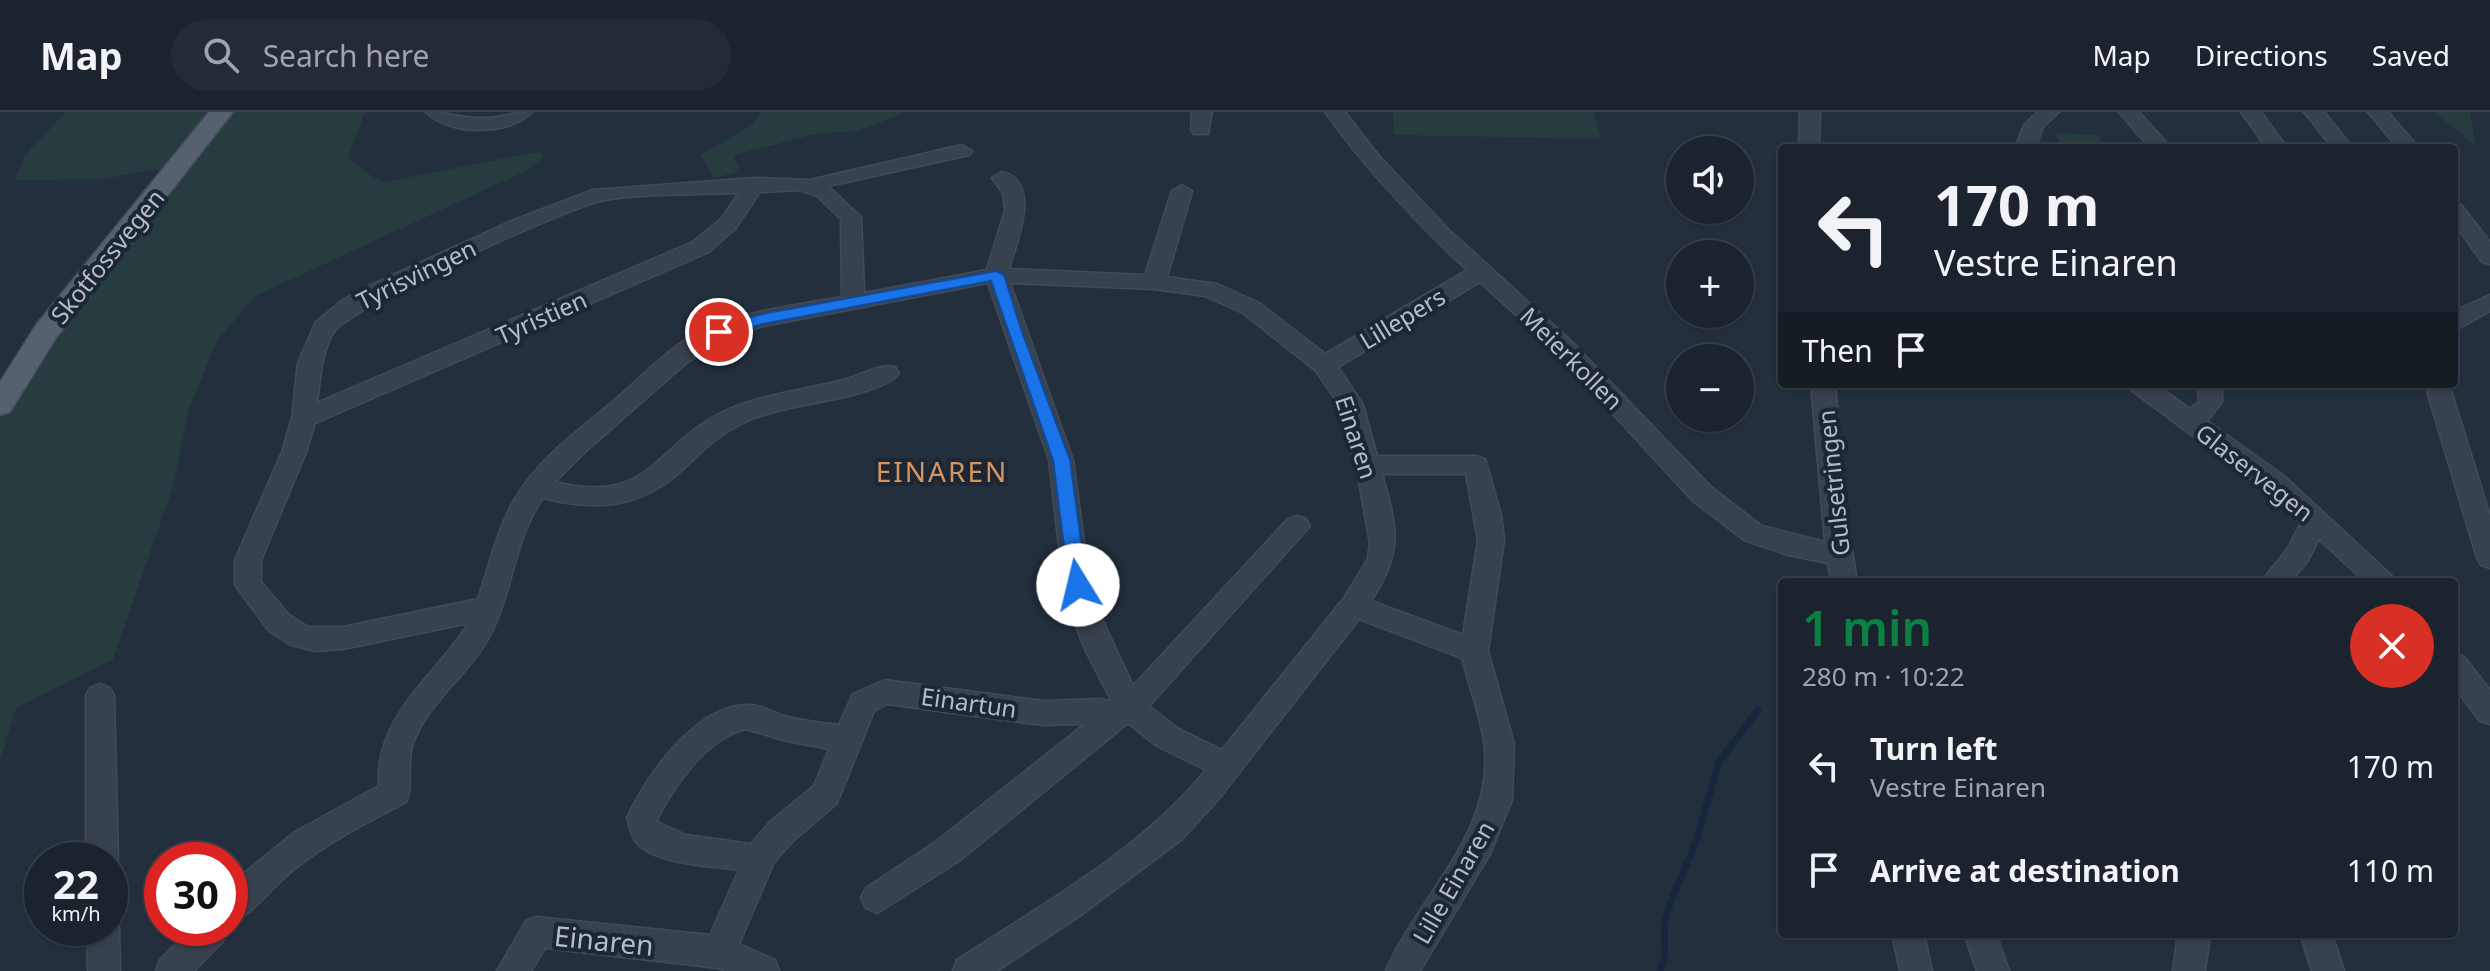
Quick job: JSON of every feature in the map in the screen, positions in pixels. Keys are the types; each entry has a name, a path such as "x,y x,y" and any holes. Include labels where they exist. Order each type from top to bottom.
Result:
{"main road":[{"name":"Skotfossvegen","path":"0,405 46,332 221,112"}],"street":[{"path":"436,112 473,126 496,123 522,112"},
{"name":"Meierkollen","path":"1335,112 1372,160 1480,272 1562,345 1702,494 1753,533 1839,555"},
{"path":"1809,144 1810,112"},
{"path":"2027,144 2034,125 2049,112"},
{"path":"2129,112 2157,144"},
{"path":"2251,112 2274,144"},
{"path":"2314,112 2340,144"},
{"path":"2378,112 2406,144"},
{"name":"Tyrisvingen","path":"489,608 329,640 301,637 279,623 248,585 246,572 252,550 294,452 304,418 310,363 318,335 331,320 362,298 587,197 631,190 755,184 813,186 825,180 962,151"},
{"path":"1002,178 1013,193 1015,211 996,275 1061,460 1073,555 1085,613 1121,712 1227,766"},
{"name":"Tyristien","path":"304,418 701,247 728,224 755,184"},
{"path":"813,186 839,203 851,217 853,303"},
{"path":"1154,282 1182,191"},
{"path":"2458,214 2490,257"},
{"name":"Lillepers","path":"1324,365 1480,272"},
{"name":"Einaren","path":"248,888 258,876 298,845 395,793 393,766 403,730 477,634 489,608 508,541 519,515 537,487 574,448 682,355 708,337 744,323 996,275 1154,282 1209,289 1240,301 1324,365 1351,405 1368,465 1383,543 1381,559 1354,606 1190,810 1145,851 972,970"},
{"path":"2458,320 2490,302"},
{"path":"537,487 585,497 631,494 652,484 704,436 727,420 764,407 846,390 887,373"},
{"name":"Gulsetringen","path":"1823,388 1843,578"},
{"name":"Glaservegen","path":"2145,388 2276,484 2378,578"},
{"name":"Glaservegen","path":"2189,420 2211,405 2211,388"},
{"path":"2438,388 2490,558"},
{"name":"Lille Einaren","path":"1368,465 1476,465 1491,540 1474,651 1499,744 1497,800 1479,844 1402,971"},
{"path":"2463,472 2490,481"},
{"name":"Glaservegen","path":"2278,578 2298,555 2312,527 2321,523"},
{"path":"877,898 948,851 1159,680 1297,526"},
{"path":"1354,606 1474,651"},
{"path":"2458,670 2490,712"},
{"name":"Einartun","path":"719,952 759,860 782,831 826,794 863,703 885,692 1043,713 1121,712"},
{"path":"100,696 102,842"},
{"path":"759,860 669,845 647,832 642,818 663,783 695,746 710,732 735,719 759,719 787,729 848,739"},
{"name":"Einaren","path":"513,971 537,932 719,952 763,971"},
{"path":"1909,938 1916,971"},
{"path":"1981,938 1993,971"},
{"path":"2189,971 2193,938"},
{"path":"2317,938 2328,971"},
{"path":"103,946 104,971"},
{"path":"172,971 196,946"}],"green space":[{"path":"66,112 365,112 348,158 384,182 536,152 542,153 543,158 530,169 255,296 217,341 189,409 173,487 113,659 16,708 0,760 0,420 39,356 182,176 157,169 103,179 15,180 24,156"},
{"path":"761,112 906,112 858,131 816,134 737,154 734,157 739,167 736,172 715,178 700,155 752,125"},
{"path":"1393,112 1594,112 1601,139 1394,135"},
{"path":"2434,112 2470,112 2475,145"},
{"path":"2055,133 2097,135 2103,144 2062,144"}],"waterway":[{"path":"1660,971 1665,959 1664,926 1670,903 1696,842 1719,762 1758,710"}],"district":[{"name":"EINAREN","path":"942,471"}],"route":[{"path":"719,332 762,319 996,275 1061,460 1078,585"}]}
